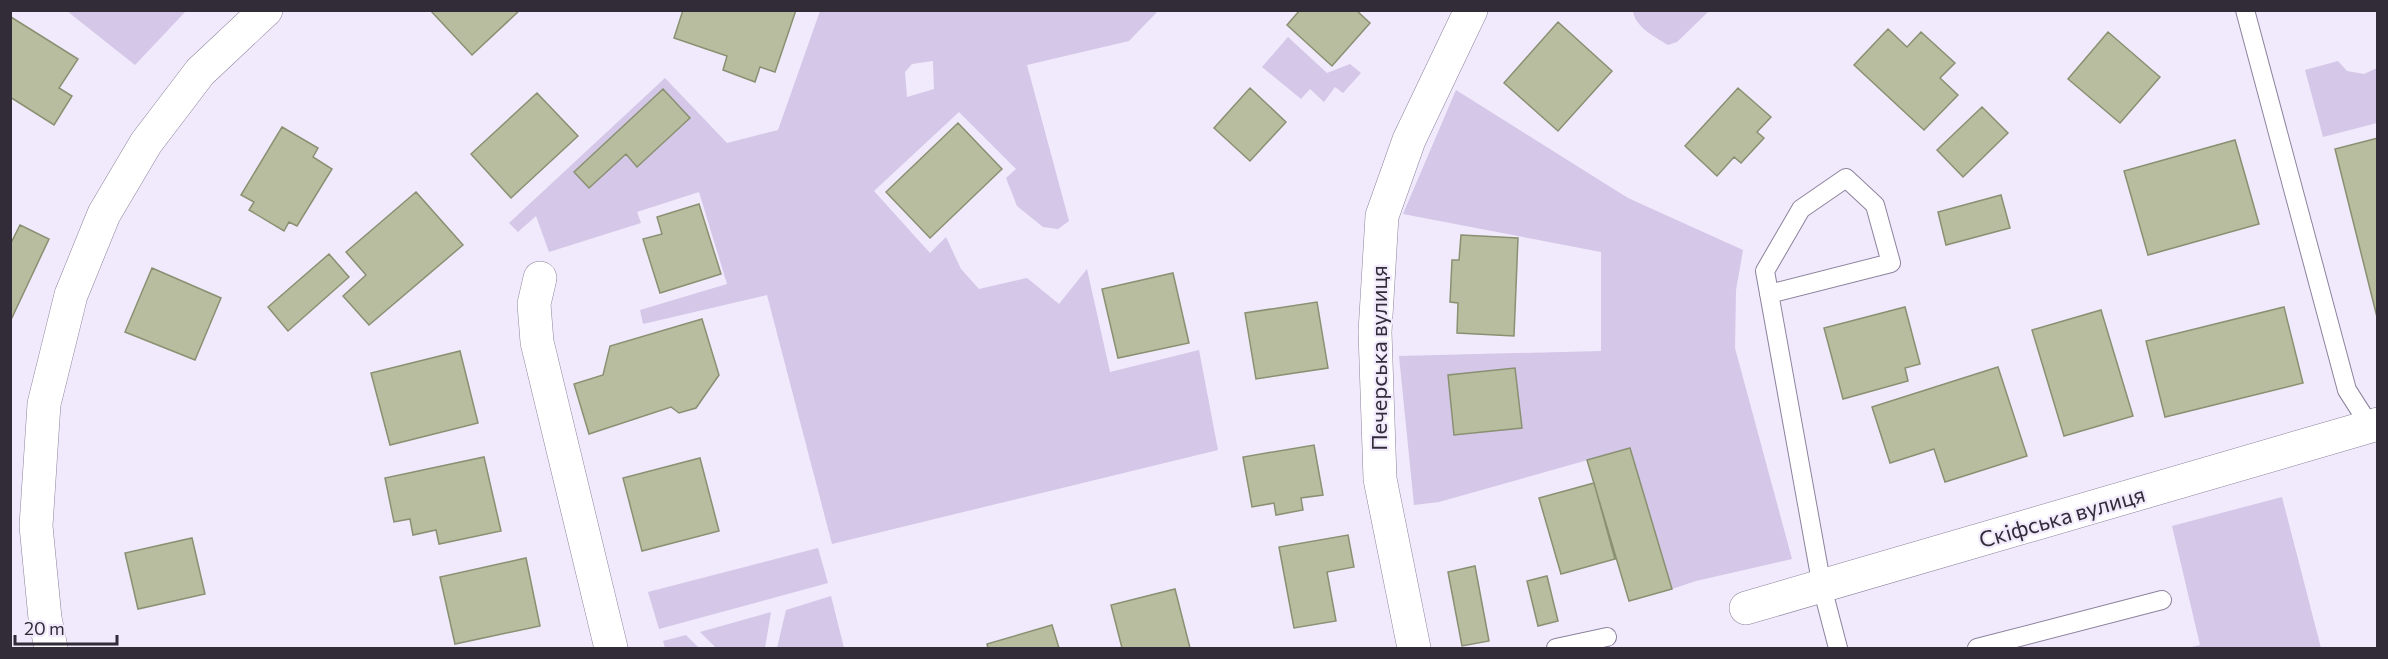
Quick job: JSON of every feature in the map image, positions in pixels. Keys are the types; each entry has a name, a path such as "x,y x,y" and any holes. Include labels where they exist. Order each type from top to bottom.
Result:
{"street":[{"path":"51,648 45,618 37,515 44,404 70,295 104,214 146,143 200,72 266,10"},
{"name":"Печерська вулиця","path":"1414,648 1380,479 1375,332 1382,216 1409,140 1471,10"},
{"path":"540,278 534,304 537,342 611,648"},
{"name":"Скіфська вулиця","path":"1746,608 2374,425"}],"lane":[{"path":"2245,10 2347,390 2374,425"},
{"path":"1769,294 1891,263 1875,205 1846,178 1801,209 1764,271 1822,587 1838,648"},
{"path":"1977,648 2162,600"},
{"path":"1556,648 1607,637"}],"shaded area":[{"path":"1633,10 1709,11 1677,42 1668,45 1637,22"},
{"path":"67,11 186,11 135,65"},
{"path":"820,11 1158,11 1129,41 1027,65 1069,221 1058,229 1043,227 1017,206 1006,178 1016,169 959,112 874,191 930,253 946,237 961,269 979,289 1027,278 1059,304 1087,269 1110,372 1199,350 1218,450 832,544 767,295 643,324 640,310 727,284 699,192 637,212 641,223 549,252 536,216 518,232 509,223 665,78 727,143 778,130","holes":["933,61 934,89 907,97 905,72 912,64"]},
{"path":"1288,37 1327,73 1350,64 1361,73 1343,93 1335,87 1324,102 1310,89 1301,99 1262,67"},
{"path":"2338,61 2347,71 2364,74 2377,68 2377,123 2323,137 2305,70"},
{"path":"1456,90 1628,198 1743,250 1736,290 1735,348 1792,559 1696,581 1672,589 1630,448 1439,502 1414,505 1399,356 1601,351 1601,252 1403,214"},
{"path":"2282,497 2321,648 2187,648 2200,645 2172,526"},
{"path":"818,548 828,583 659,629 648,592"},
{"path":"831,596 844,648 777,648 786,610"},
{"path":"771,612 765,648 716,648 700,632"},
{"path":"686,635 699,648 665,648 663,641"}],"building":[{"path":"430,10 520,10 472,55"},
{"path":"683,10 796,10 775,72 760,67 755,82 723,70 727,56 674,38"},
{"path":"1300,10 1356,10 1370,23 1332,66 1287,25"},
{"path":"11,17 78,59 59,88 72,96 54,125 10,97"},
{"path":"1558,22 1612,71 1558,131 1504,83"},
{"path":"1888,29 1907,47 1921,32 1955,63 1940,78 1958,95 1924,130 1854,65"},
{"path":"2108,32 2160,77 2120,123 2068,79"},
{"path":"1250,88 1286,122 1250,161 1214,128"},
{"path":"1738,88 1771,117 1757,132 1764,138 1741,163 1734,157 1717,176 1685,146"},
{"path":"663,89 690,118 637,167 626,154 589,188 574,172"},
{"path":"537,93 578,136 511,198 471,154"},
{"path":"1982,107 2008,133 1963,177 1937,150"},
{"path":"958,123 1002,169 930,238 886,192"},
{"path":"282,127 318,148 313,157 332,169 297,226 289,222 284,231 249,210 254,202 241,195"},
{"path":"2378,138 2378,321 2335,149"},
{"path":"2235,140 2259,224 2148,255 2124,171"},
{"path":"416,192 463,245 369,325 343,296 366,275 346,252"},
{"path":"2001,195 2010,228 1946,245 1938,212"},
{"path":"699,204 721,274 660,293 643,239 662,234 657,217"},
{"path":"20,225 49,239 10,322 10,245"},
{"path":"1461,235 1518,238 1514,336 1457,333 1458,303 1450,302 1452,260 1459,260"},
{"path":"329,254 349,277 288,331 268,307"},
{"path":"152,268 221,298 195,360 125,332"},
{"path":"1173,273 1189,343 1118,358 1102,289"},
{"path":"1317,302 1328,368 1256,379 1245,313"},
{"path":"1905,307 1920,364 1905,368 1908,381 1843,399 1824,328"},
{"path":"2284,307 2303,383 2165,417 2146,341"},
{"path":"2101,310 2133,416 2064,436 2032,330"},
{"path":"702,319 719,375 696,408 679,413 671,407 589,434 574,384 603,375 610,346"},
{"path":"460,351 478,423 390,445 371,373"},
{"path":"1998,367 2027,456 1945,482 1934,449 1890,463 1872,407"},
{"path":"1515,368 1522,428 1454,435 1448,375"},
{"path":"1314,445 1323,495 1301,498 1303,510 1276,515 1274,503 1252,507 1243,457"},
{"path":"1630,448 1672,589 1629,601 1587,460"},
{"path":"484,457 501,531 439,544 436,530 413,535 410,519 394,522 385,478"},
{"path":"700,458 719,531 642,551 623,478"},
{"path":"1594,483 1615,559 1561,574 1539,498"},
{"path":"1348,535 1354,567 1327,572 1336,621 1294,628 1279,547"},
{"path":"192,538 205,594 138,609 125,553"},
{"path":"526,558 540,626 455,644 440,577"},
{"path":"1475,566 1489,641 1462,646 1448,572"},
{"path":"1547,576 1558,621 1538,626 1527,581"},
{"path":"1175,589 1190,648 1122,648 1111,605"},
{"path":"1052,625 1059,648 988,648 987,644"}]}
